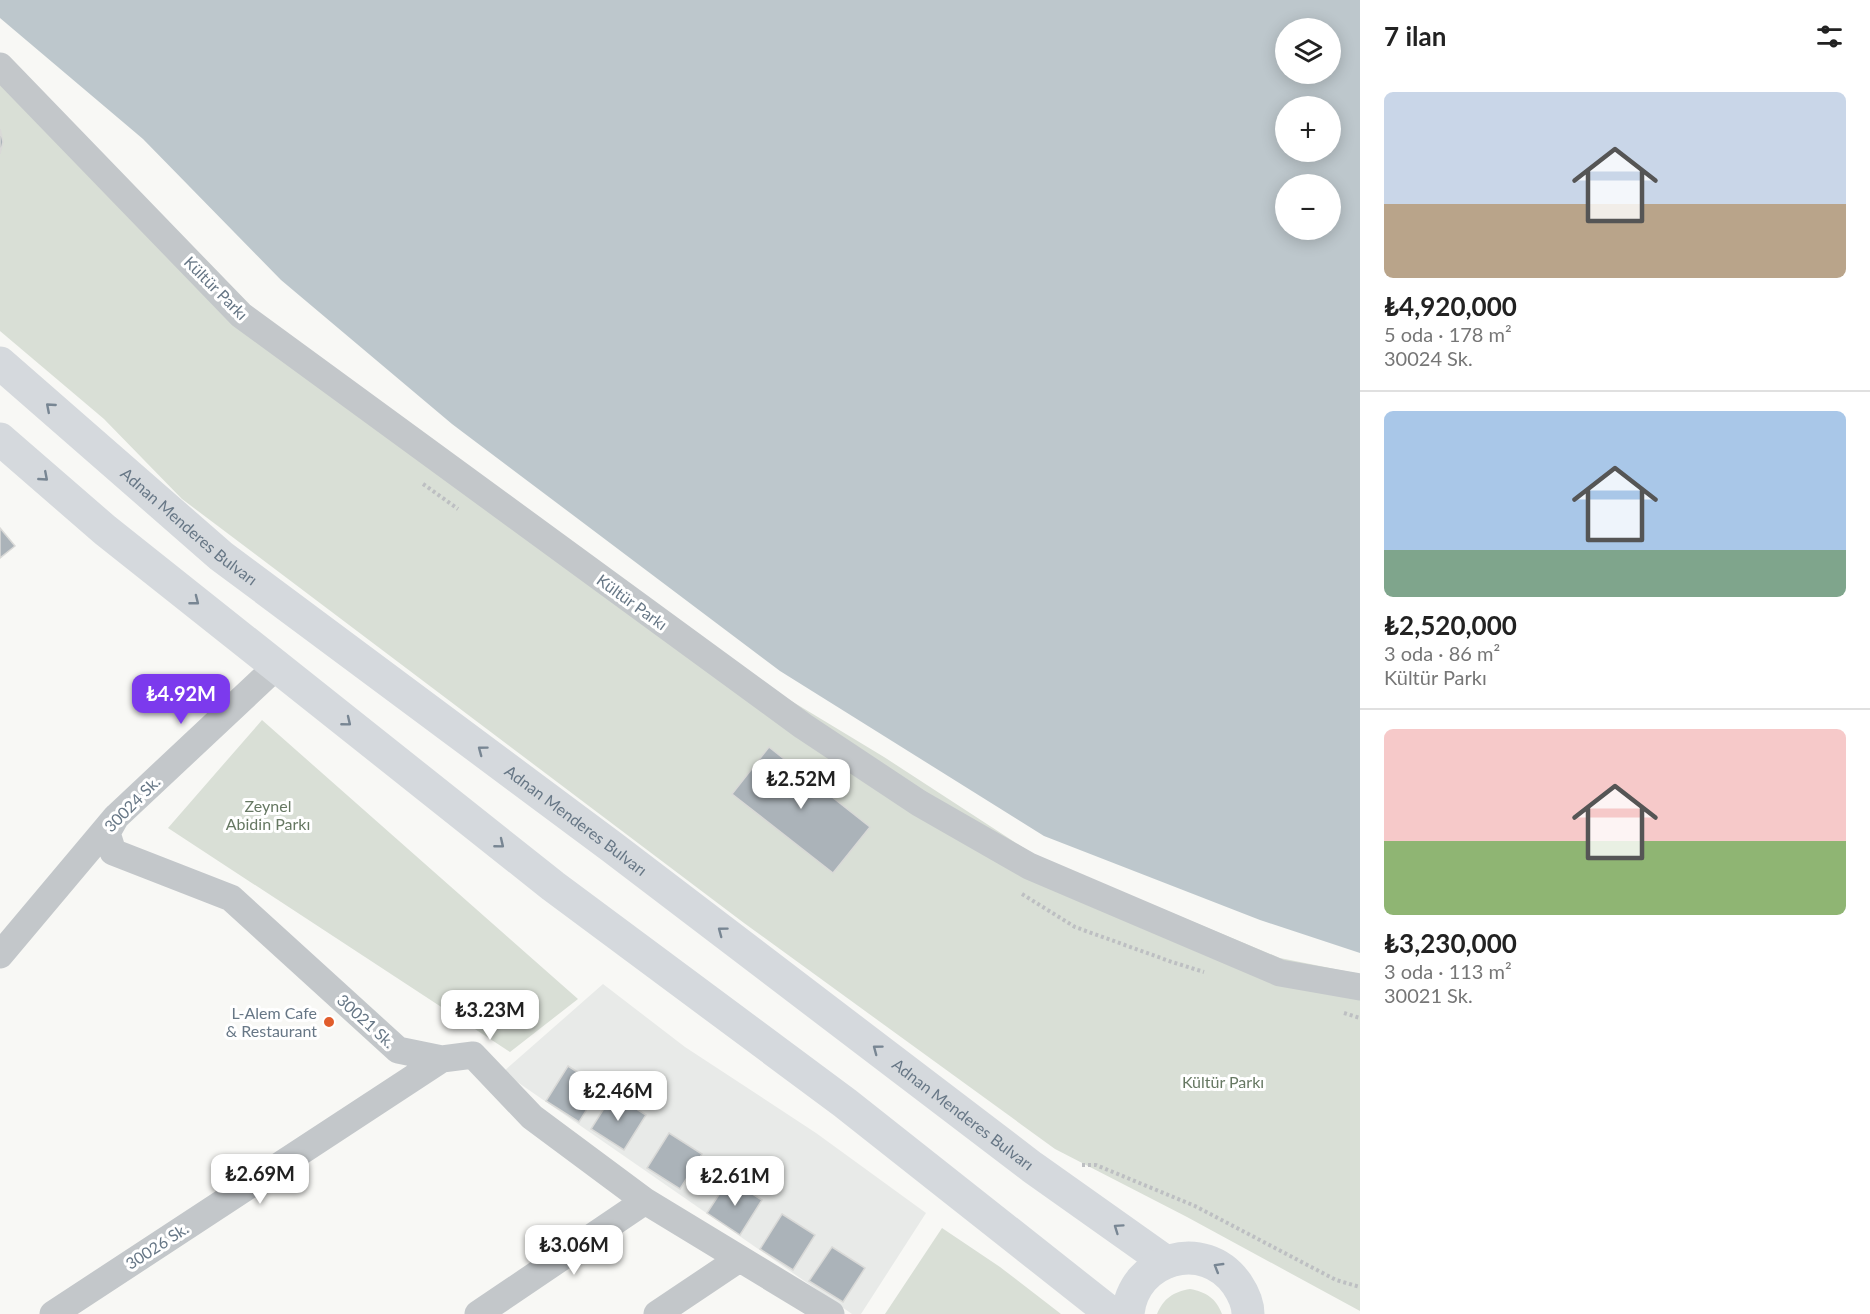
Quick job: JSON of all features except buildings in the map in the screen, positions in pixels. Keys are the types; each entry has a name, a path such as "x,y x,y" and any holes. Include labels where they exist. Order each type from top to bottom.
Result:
{"main road":[{"name":"Adnan Menderes Bulvarı","path":"0,363 221,556 612,847 1032,1167 1166,1262"},
{"path":"0,439 105,530 553,886 845,1103 1112,1314"},
{"path":"1128,1314 1132,1295 1140,1281 1151,1270 1166,1262 1183,1258 1201,1259 1218,1265 1232,1276 1242,1291 1248,1314"}],"street":[{"name":"Kültür Parkı","path":"0,66 241,315 803,726 919,803 1029,866 1280,974 1360,987"},
{"name":"30024 Sk.","path":"0,955 116,817 277,666"},
{"name":"30021 Sk.","path":"116,817 107,832 113,852 231,898 398,1050 442,1059 472,1055 532,1117 645,1201 831,1314"},
{"name":"30026 Sk.","path":"53,1314 442,1059"},
{"path":"478,1314 645,1201"},
{"path":"657,1314 739,1259"}],"path":[{"path":"1032,1167 1095,1165 1195,1206 1336,1280 1360,1287"}],"shaded area":[{"path":"0,0 1360,0 1360,953 1260,920 1044,836 780,671 452,424 281,280 143,139 0,18"},
{"path":"603,984 685,1047 816,1133 926,1213 861,1314 852,1314 503,1072"}],"green space":[{"name":"Kültür Parkı","path":"0,59 237,304 715,655 884,757 1036,856 1280,958 1360,974 1360,1311 1187,1217 1055,1149 744,923 182,499 104,419 0,331"},
{"name":"Zeynel Abidin Parkı","path":"262,720 578,999 510,1052 168,828"},
{"path":"942,1228 1000,1267 1061,1314 885,1314"},
{"path":"1190,1289 1210,1297 1222,1314 1157,1314 1170,1297"}],"place":[{"name":"L-Alem Cafe & Restaurant","path":"329,1022"}]}
